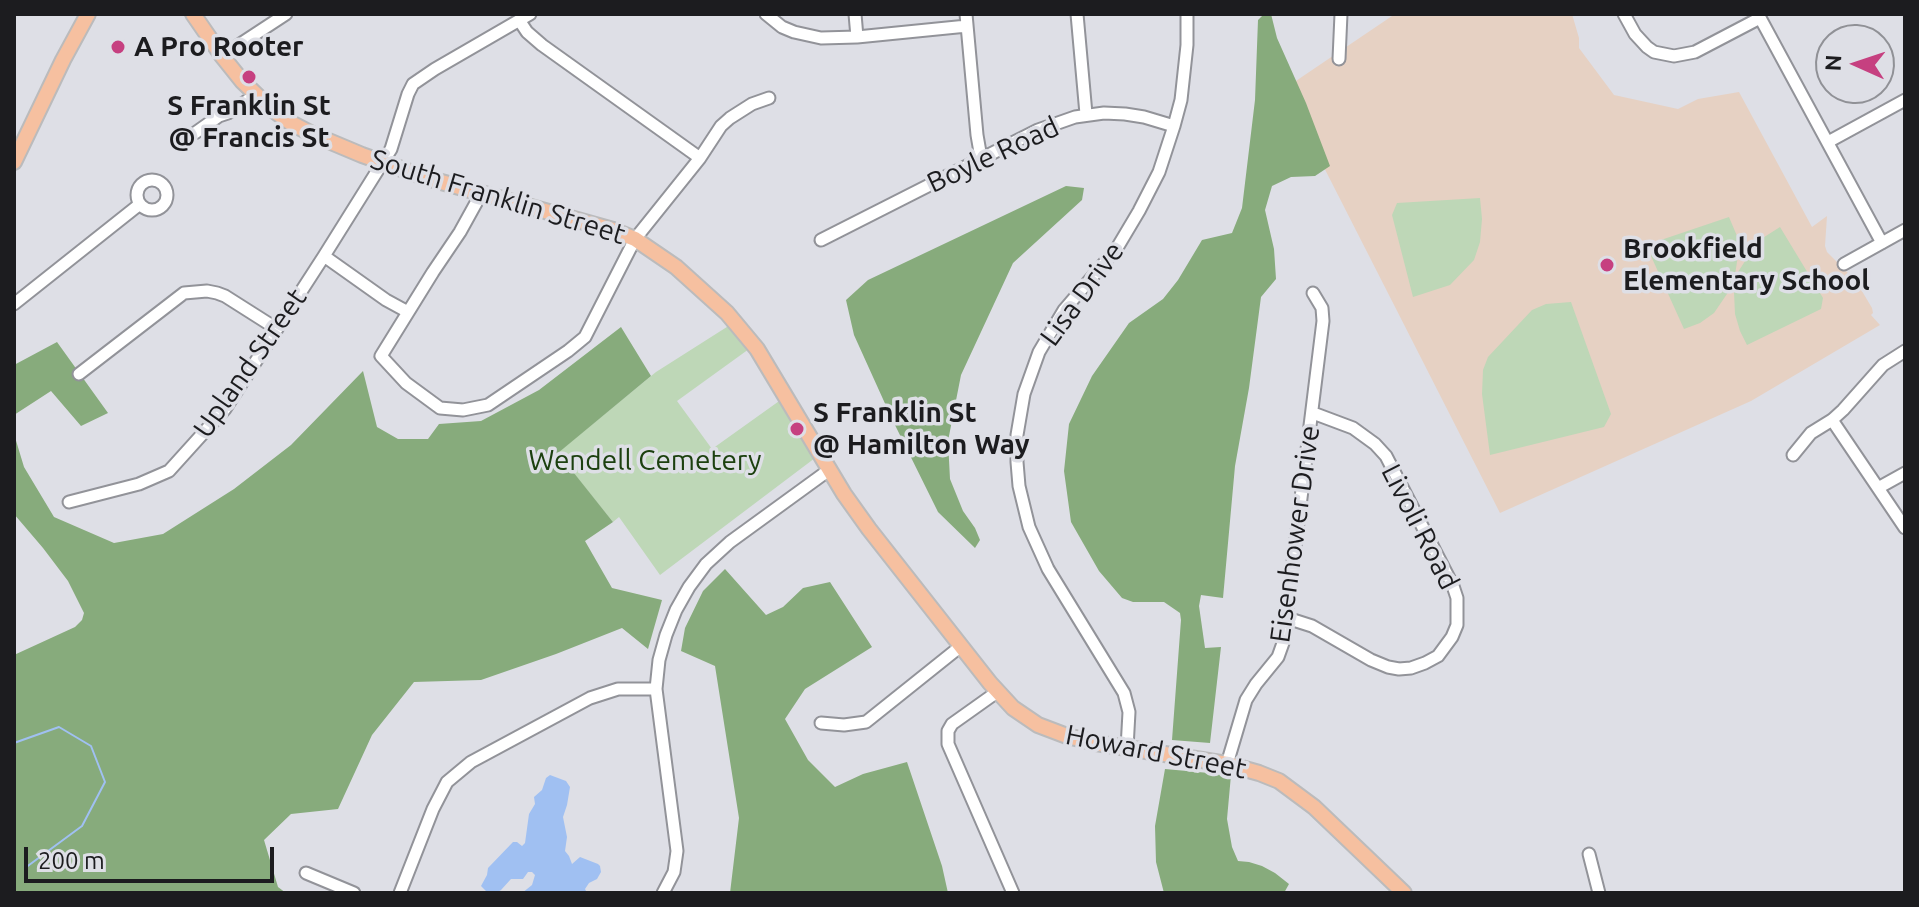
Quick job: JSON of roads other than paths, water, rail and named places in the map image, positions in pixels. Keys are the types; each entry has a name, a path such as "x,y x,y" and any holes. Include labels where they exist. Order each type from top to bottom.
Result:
{"main road":[{"path":"14,162 88,14"},
{"name":"South Franklin Street","path":"193,14 222,56 256,95 291,123 383,163 481,194 582,220 635,239 660,254 685,275 743,331 769,367 849,501 997,692 1013,708"},
{"name":"Howard Street","path":"1013,708 1052,731 1081,740 1227,764 1279,781 1337,828 1404,893"}],"street":[{"path":"222,56 286,14"},
{"path":"766,14 782,27 821,38 857,37 966,20 981,158"},
{"path":"855,14 857,37"},
{"path":"1077,14 1086,114"},
{"name":"Lisa Drive","path":"1127,748 1129,712 1124,693 1048,569 1029,527 1019,486 1017,435 1024,394 1039,352 1064,310 1117,248 1159,172 1174,126 1185,72 1187,14"},
{"path":"1339,59 1341,14"},
{"path":"1624,14 1635,34 1647,47 1654,52 1674,56 1695,52 1759,16 1882,243"},
{"path":"524,17 527,32 542,45 700,158"},
{"name":"Upland Street","path":"69,502 139,484 169,471 220,416 383,163 391,149 413,84 524,17"},
{"path":"195,133 256,95"},
{"path":"481,194 381,356 406,383 440,408 463,410 488,405 585,337 635,239 700,158 721,126 752,104 769,98"},
{"path":"1828,142 1905,100"},
{"name":"Boyle Road","path":"821,240 1038,130 1086,114 1144,117 1174,126"},
{"path":"14,304 140,204"},
{"path":"1844,264 1905,230"},
{"path":"324,256 408,312"},
{"path":"79,374 184,293 207,291 225,296 277,329"},
{"name":"Eisenhower Drive","path":"1227,764 1246,700 1278,657 1283,643 1323,321 1322,308 1313,293"},
{"path":"1793,455 1811,433 1832,420 1856,396 1883,365 1905,351"},
{"name":"Livoli Road","path":"1287,618 1312,626 1371,660 1399,669 1411,668 1438,656 1457,625 1457,598 1453,586 1386,456 1353,428 1313,413"},
{"path":"1832,420 1905,528"},
{"path":"663,893 674,872 677,851 656,689 659,660 671,622 689,587 706,564 730,542 829,470"},
{"path":"1878,488 1905,473"},
{"path":"821,723 844,725 866,722 961,646"},
{"path":"400,893 439,795 458,772 590,698 618,689 656,689"},
{"path":"997,692 952,724 948,731 948,744 1013,893"},
{"path":"1589,854 1599,893"},
{"path":"306,873 354,893"}],"water":[{"path":"550,775 566,781 570,787 563,817 567,837 565,851 572,864 580,857 598,864 601,872 585,889 587,893 522,893 532,885 535,875 528,872 523,879 511,879 501,890 488,893 481,886 488,868 513,842 522,846 525,843 534,797"}],"waterway":[{"path":"14,743 59,727 91,746 105,782 82,826 25,868"}],"place":[{"name":"A Pro Rooter","path":"118,47"},
{"name":"S Franklin St @ Francis St","path":"249,77"},
{"name":"Brookfield Elementary School","path":"1607,265"},
{"name":"S Franklin St @ Hamilton Way","path":"797,429"}],"park label":[{"name":"Wendell Cemetery","path":"645,461"}]}
